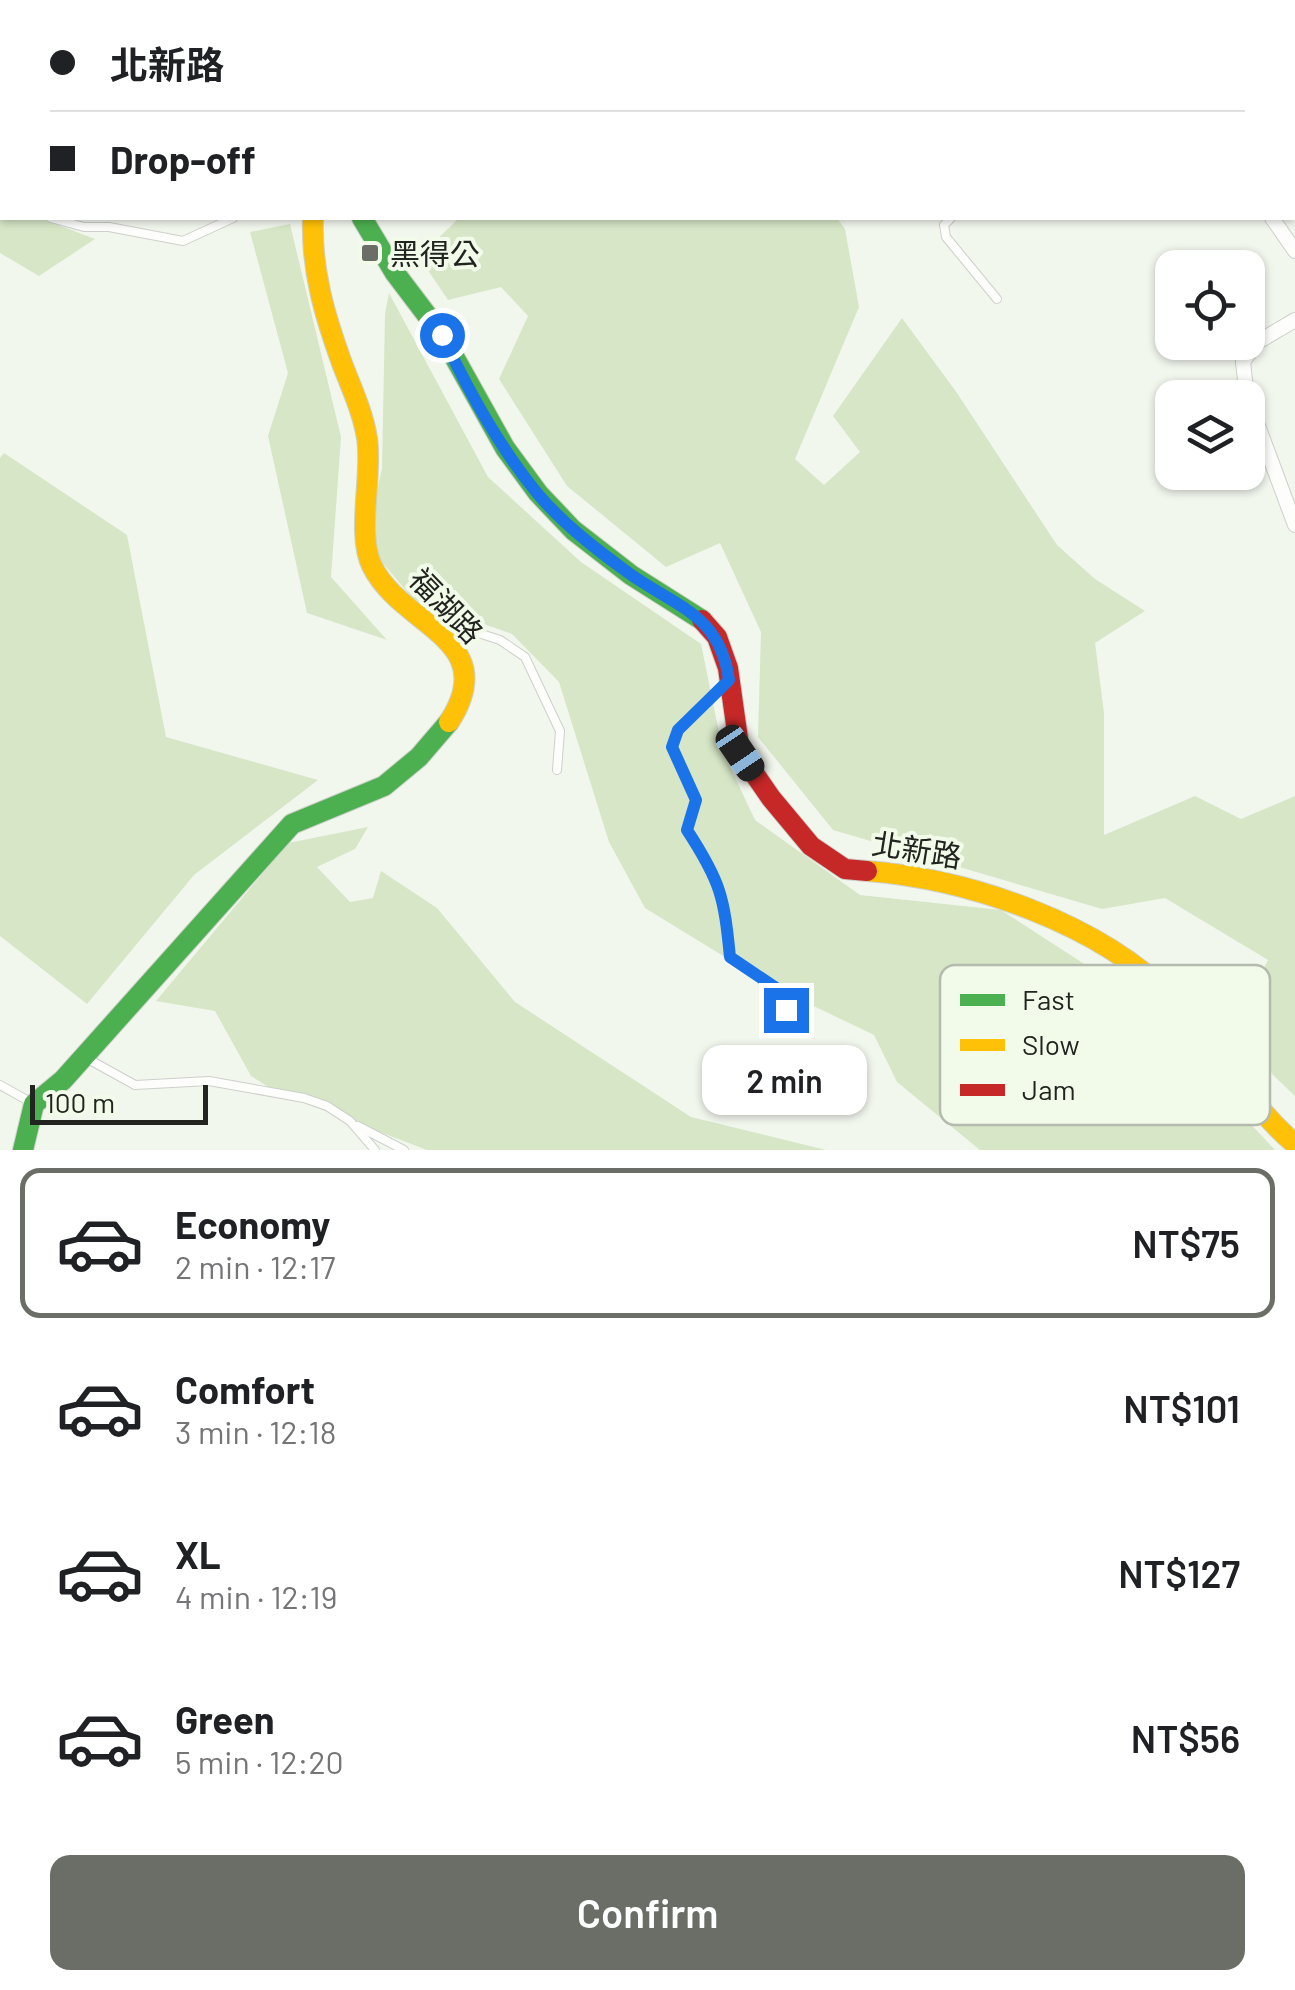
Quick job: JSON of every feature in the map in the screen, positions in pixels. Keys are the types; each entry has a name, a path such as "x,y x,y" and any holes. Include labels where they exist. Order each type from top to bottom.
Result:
{"main road":[{"name":"福湖路","path":"34,1104 63,1080 292,824 313,810 368,795 409,768 459,708 468,685 465,664 446,640 399,604 368,562 368,440 324,316 311,246 314,220"},
{"name":"北新路","path":"363,220 395,274 442,335 505,448 538,493 573,530 698,617 716,637 729,680 740,753 771,798 812,846 845,869 884,872 979,890 1042,913 1134,965"},
{"path":"23,1150 34,1104"},
{"name":"北新路","path":"1270,1123 1295,1144"}],"street":[{"path":"1273,220 1295,251"},
{"path":"1246,380 1244,362 1256,343 1295,320"},
{"path":"1265,446 1295,525"}],"lane":[{"path":"59,220 182,241 229,220"},
{"path":"950,220 944,225 946,236 997,299"},
{"path":"446,640 469,630 500,640 526,657 560,731 556,770"},
{"path":"729,680 678,730 672,747 696,800 687,830 711,867 724,898 730,957 785,994 786,1010"},
{"path":"84,1056 135,1085 208,1081 304,1098 327,1106 404,1150"},
{"path":"0,1086 34,1104"},
{"path":"350,1121 374,1150"}],"green space":[{"path":"0,220 45,220 95,239 39,276 0,253"},
{"path":"457,220 838,220 845,229 859,307 795,459 824,485 860,452 833,416 902,318 957,393 1057,545 1095,579 1145,611 1095,643 1104,713 1104,835 1195,796 1241,819 1295,796 1295,1096 1270,1069 1268,960 1165,898 1102,909 833,830 758,737 761,632 720,543 666,567 567,486 499,379 528,316 501,287 448,300 419,257"},
{"path":"290,224 341,437 331,577 387,640 307,613 268,436 288,373 250,232"},
{"path":"389,293 488,477 581,562 701,644 723,752 755,820 860,895 1001,910 1086,965 940,965 940,1117 897,1082 874,1035 774,987 645,908 609,842 559,682 512,634 413,599 366,543 382,468 385,314"},
{"path":"4,453 127,535 166,737 318,780 194,875 87,1004 0,936 0,458"},
{"path":"368,827 355,849 317,867 350,902 373,898 381,871 437,908 515,1002 691,1117 826,1150 427,1150 278,1093 251,1076 215,1011 156,1001 288,843"},
{"path":"949,1125 1252,1125 1275,1150 980,1150"}],"traffic: fast":[{"path":"363,220 395,273 442,335 505,448 538,493 573,530 631,575 702,620"},
{"path":"23,1150 34,1104 63,1080 292,824 384,786 419,757 449,722"}],"traffic: slow":[{"path":"313,220 321,293 367,438 367,553 386,587 456,652 464,671 462,694 449,722"},
{"path":"867,871 947,884 1030,909 1070,927 1133,965"},
{"path":"1270,1119 1295,1144"}],"traffic: jam":[{"path":"702,620 717,637 728,668 740,753 811,846 845,869 867,871"}],"place":[{"name":"黑得公","path":"370,253"}],"route":[{"path":"442,335 505,448 538,493 573,530 631,574 678,602 716,637 729,680 678,730 672,747 696,800 687,830 711,867 724,898 730,957 785,994 786,1010"}]}
